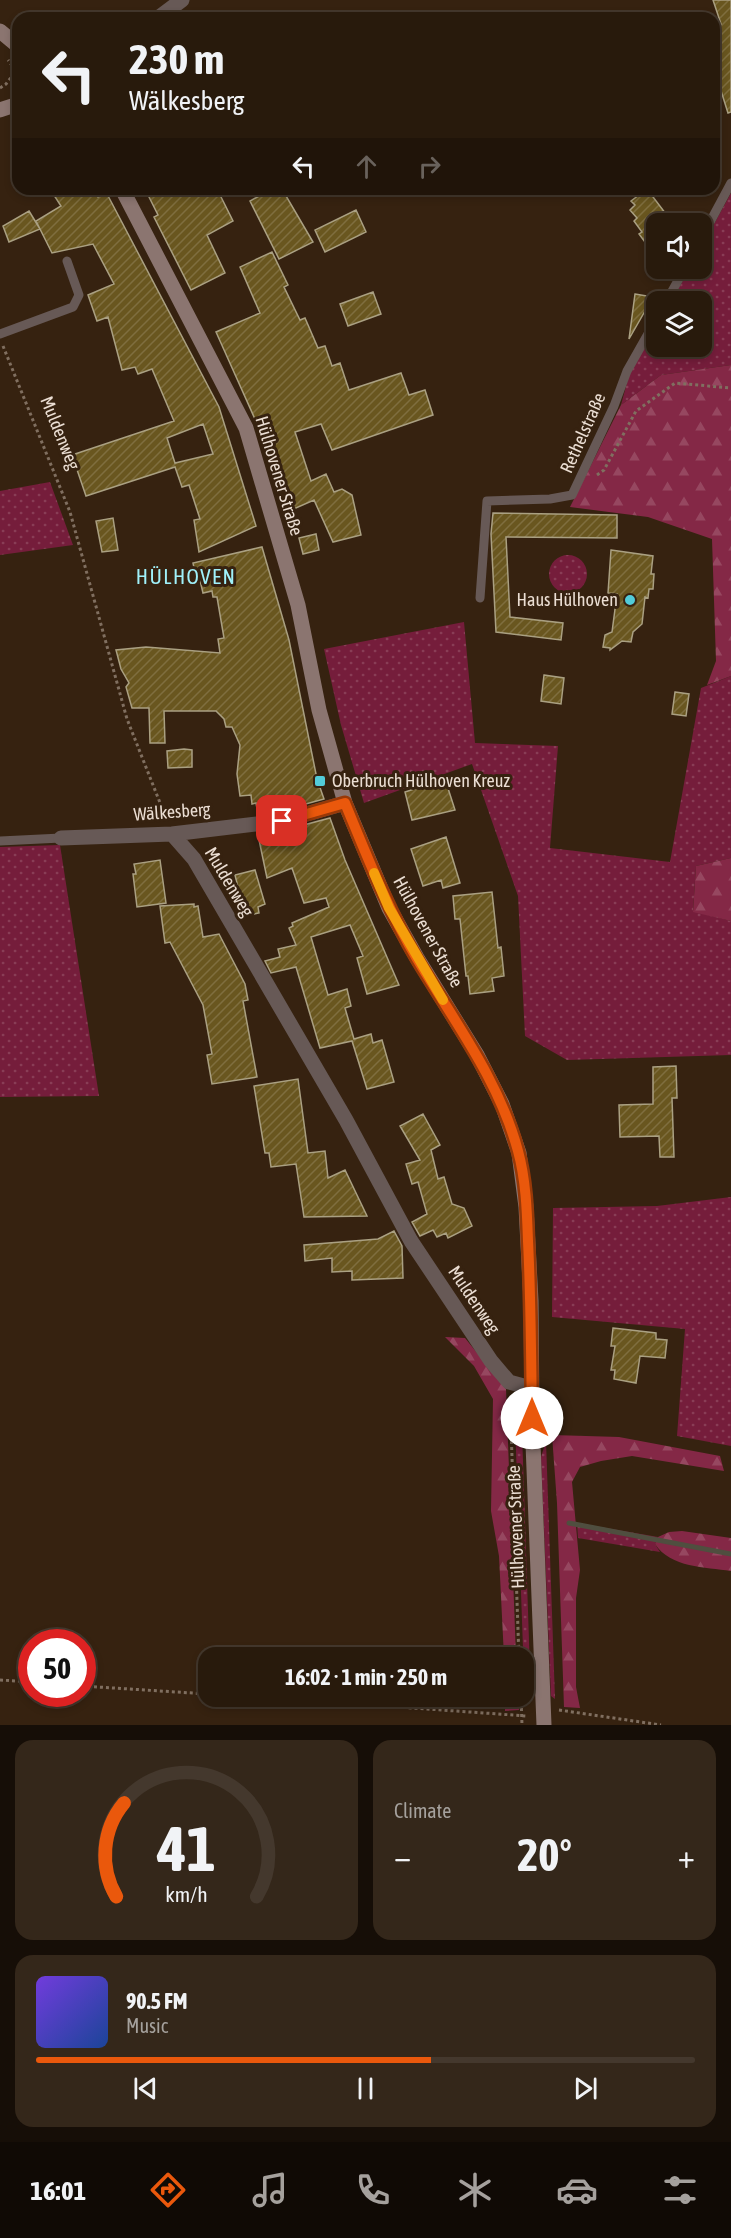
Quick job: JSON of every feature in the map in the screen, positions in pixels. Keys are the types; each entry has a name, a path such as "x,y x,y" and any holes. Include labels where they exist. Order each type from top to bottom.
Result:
{"main road":[{"path":"0,32 12,41"},
{"name":"Hülhovener Straße","path":"125,195 246,428 298,605 319,710 345,803 389,908 487,1075 502,1104 519,1153 526,1207 531,1301 531,1388 544,1724"}],"street":[{"path":"166,12 182,0"},
{"name":"Wälkesberg","path":"61,838 172,834 282,821 345,803"},
{"name":"Muldenweg","path":"172,834 194,859 346,1120 411,1241 491,1361 509,1382"},
{"path":"509,1382 531,1388"}],"lane":[{"path":"712,218 731,183"},
{"path":"0,336 73,307 79,295 67,261"},
{"name":"Rethelstraße","path":"480,598 487,501 550,499 572,495 614,406 627,371 646,337"},
{"name":"Wälkesberg","path":"0,841 61,838"}],"path":[{"path":"0,54 12,65"},
{"path":"0,88 12,76"},
{"name":"Muldenweg","path":"0,336 70,512 127,719 172,834"},
{"path":"596,476 604,470 636,411 675,383 731,388"},
{"path":"509,1382 519,1647"},
{"path":"0,1680 18,1681"},
{"path":"96,1687 198,1693"},
{"path":"404,1707 522,1715"},
{"path":"522,1707 522,1725"},
{"path":"544,1724 559,1710 661,1725"}],"shaded area":[{"path":"731,193 731,365 661,375 621,405 629,375 646,345 646,357 712,357 712,291 677,291 684,279 712,279 712,228"},
{"path":"50,482 73,545 0,555 0,491"},
{"path":"568,555 582,560 587,574 582,588 568,593 554,588 549,574 554,560"},
{"path":"464,622 475,743 558,746 550,848 670,862 701,688 731,676 731,858 696,866 693,911 731,921 731,1055 567,1060 525,1036 518,896 472,764 364,803 341,725 324,649"},
{"path":"60,845 99,1096 0,1097 0,847"},
{"path":"731,1197 731,1446 677,1436 685,1329 552,1317 553,1208 657,1206"},
{"path":"514,1394 521,1402 529,1647 523,1647"},
{"path":"546,1441 555,1699 551,1696 541,1457"},
{"path":"577,1523 658,1537 655,1544 660,1552 578,1538"}],"green space":[{"path":"731,365 731,676 707,685 716,661 712,539 648,517 570,507 621,405 661,375"},
{"path":"731,858 731,921 693,912 696,866"},
{"path":"445,1337 465,1338 506,1389 516,1647 504,1647 499,1556 491,1511 493,1399 474,1366"},
{"path":"552,1435 619,1437 720,1456 724,1471 632,1456 580,1467 572,1482 580,1570 576,1598 576,1687 580,1708 564,1707 557,1503"},
{"path":"682,1531 731,1538 731,1571 679,1562 662,1552 655,1544 658,1537 669,1532"},
{"path":"505,1707 519,1707 519,1710 505,1711"}],"building":[{"path":"713,0 731,0 731,112 728,113 720,88 721,24 720,12 717,12"},
{"path":"54,195 97,195 98,197 108,195 219,407 256,526 199,552 194,520 200,519 189,485 182,487 175,467 86,496 72,455 174,421 152,369 138,374 135,367 122,370 108,317 97,321 88,295 114,284 93,244 52,253 36,221 61,206","holes":["203,424 213,454 175,463 167,438"]},
{"path":"148,195 220,195 233,221 207,235 225,273 191,290 154,217 158,215"},
{"path":"261,195 286,195 313,242 279,259 250,201"},
{"path":"639,195 652,195 665,213 646,213 646,243 639,234 642,232 634,221 637,218 630,210 635,205 631,201"},
{"path":"356,210 366,232 325,252 315,230"},
{"path":"29,211 40,229 9,242 3,226"},
{"path":"272,252 288,285 284,287 300,320 305,318 318,348 325,346 332,366 340,363 349,390 401,373 409,395 425,390 433,415 332,450 321,424 295,432 311,481 326,474 334,492 342,489 352,495 361,535 333,542 314,500 289,511 282,498 289,495 216,332 260,313 240,267"},
{"path":"373,292 381,314 348,326 340,304"},
{"path":"635,294 646,296 646,309 629,339"},
{"path":"493,513 617,515 617,538 506,537 510,617 563,623 561,640 496,632 491,534"},
{"path":"113,518 118,550 102,552 96,521"},
{"path":"316,534 319,550 303,554 299,538"},
{"path":"262,547 289,640 317,779 324,799 280,811 258,814 256,803 252,804 251,795 240,796 237,774 240,745 232,727 226,727 224,719 216,711 164,711 165,743 150,743 149,708 132,708 126,687 129,683 121,669 116,650 146,647 220,653 218,639 224,638 217,597 213,597 212,591 203,593 193,563"},
{"name":"Haus Hülhoven","path":"611,550 653,556 651,574 654,574 653,589 649,589 648,598 645,597 642,624 633,632 631,642 622,641 610,650 610,648 603,647 605,635 612,632 617,594 608,593"},
{"path":"544,675 564,678 561,704 541,701"},
{"path":"675,692 689,694 686,716 672,714"},
{"path":"192,750 192,767 168,768 167,751"},
{"path":"445,779 455,810 412,820 405,792"},
{"path":"330,818 345,860 399,985 367,994 357,958 363,956 350,925 311,937 328,995 347,989 351,1006 345,1008 354,1039 371,1034 373,1043 382,1040 394,1082 367,1089 352,1041 320,1048 296,967 271,973 265,961 280,957 278,949 296,945 289,928 293,926 292,923 329,907 326,898 304,903 292,868 267,878 258,835"},
{"path":"446,837 460,883 443,888 441,880 423,886 411,849"},
{"path":"160,860 166,903 137,907 134,864"},
{"path":"255,870 265,904 258,907 259,913 245,916 235,875"},
{"path":"492,892 498,948 501,947 504,976 492,978 494,991 470,994 460,919 455,919 453,896"},
{"path":"194,904 194,907 198,906 203,937 219,934 245,984 248,1000 243,1001 257,1077 212,1084 207,1055 212,1054 203,1005 170,942 165,943 160,906"},
{"path":"676,1066 677,1098 672,1098 674,1157 660,1157 659,1136 620,1137 619,1105 653,1104 653,1067"},
{"path":"298,1079 308,1153 325,1151 328,1178 345,1170 367,1216 304,1217 296,1164 271,1167 269,1153 265,1153 254,1086"},
{"path":"423,1114 440,1145 431,1150 438,1179 444,1177 452,1204 464,1208 472,1226 448,1238 446,1233 437,1237 433,1230 420,1236 412,1222 427,1214 418,1182 412,1184 406,1164 420,1160 400,1126"},
{"path":"394,1231 402,1246 403,1278 352,1280 352,1271 332,1272 332,1258 305,1261 304,1245 378,1239"},
{"path":"613,1328 656,1333 656,1339 667,1340 665,1358 640,1356 636,1383 614,1379 615,1370 611,1370 615,1346 611,1346"}],"waterway":[{"path":"569,1523 731,1554"}],"slow traffic":[{"path":"374,873 389,908 443,1000"}],"place":[{"name":"Haus Hülhoven","path":"630,600"},
{"name":"Oberbruch Hülhoven Kreuz","path":"320,781"}],"district":[{"name":"HÜLHOVEN","path":"186,577"}],"route":[{"path":"282,821 345,803 389,908 477,1055 502,1104 519,1153 526,1207 531,1301 532,1418"}]}
